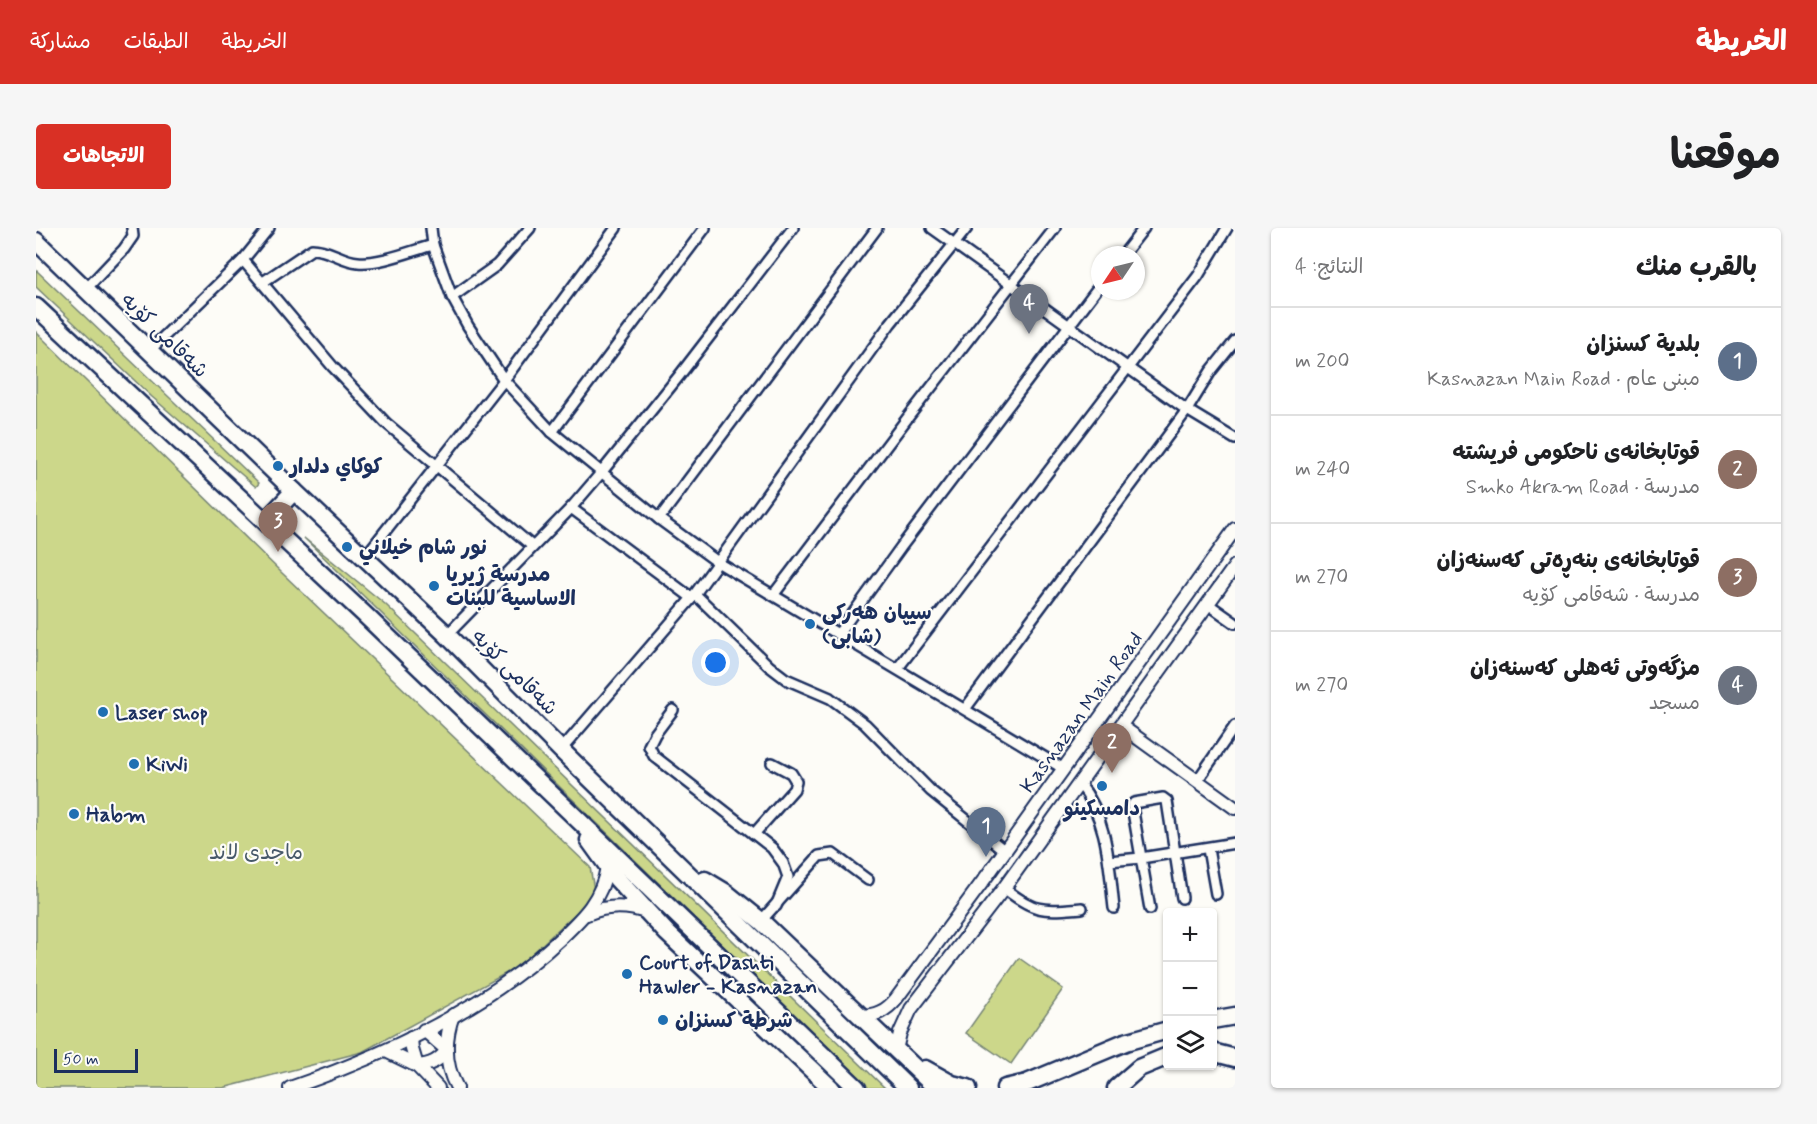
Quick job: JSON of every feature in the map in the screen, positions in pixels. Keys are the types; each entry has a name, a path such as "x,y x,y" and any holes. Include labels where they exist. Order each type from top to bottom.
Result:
{"highway":[{"name":"شەقامی کۆیە","path":"36,241 294,491 447,635 561,750 908,1088"},
{"path":"36,307 266,522 857,1088"},
{"path":"266,522 294,491"},
{"path":"572,814 607,867 649,914 707,973 831,1088"},
{"path":"679,865 725,892 761,921 936,1088"},
{"path":"1217,1019 1235,1016"},
{"path":"1005,1088 1026,1083 1125,1042 1163,1031"},
{"path":"793,1052 817,1088"},
{"path":"898,1052 941,1079 968,1088"},
{"path":"1217,1053 1235,1058"},
{"path":"1116,1088 1139,1068 1163,1058"}],"street":[{"path":"86,290 124,249 133,236 132,228"},
{"path":"149,351 243,260 268,228"},
{"path":"452,297 497,265 530,228"},
{"path":"364,558 504,380 616,228"},
{"path":"552,432 705,228"},
{"path":"447,635 571,508 601,473 793,228"},
{"path":"659,519 877,228"},
{"path":"932,228 1186,410 1235,439"},
{"path":"561,750 694,596 890,324 955,246 967,228"},
{"path":"774,594 1055,228"},
{"path":"1130,246 1144,228"},
{"path":"898,668 1198,276 1227,228"},
{"path":"263,282 312,249 321,249 356,262 371,262 433,234 452,297 468,326 504,380 552,432 659,519 719,562 1064,769"},
{"path":"243,260 333,367 386,423 532,546"},
{"path":"839,633 901,547 1091,297"},
{"path":"965,709 1235,341"},
{"path":"571,508 694,596 786,679 830,698 865,724 931,791 1005,851"},
{"name":"Kasnazan Main Road","path":"860,1016 877,1014 891,1005 1005,851 1235,529"},
{"path":"898,1052 900,1033 911,1009 1004,888 1235,566"},
{"path":"1208,604 1235,623"},
{"path":"673,710 649,746 654,756 772,848 783,863 788,877 776,906"},
{"path":"1121,726 1235,807"},
{"path":"1197,781 1235,726"},
{"path":"753,834 794,789 796,781 791,773 772,763"},
{"path":"1080,783 1101,820 1109,861 1114,908"},
{"path":"1150,909 1133,804 1163,798 1167,801 1182,898"},
{"path":"1109,861 1175,854 1235,843"},
{"path":"1208,849 1216,894"},
{"path":"761,921 819,856 833,854 868,880"},
{"path":"290,1088 386,1051 486,997 519,975 585,915 600,892 607,867"},
{"path":"1004,888 1029,906 1041,910 1082,908"},
{"path":"585,915 617,907 639,909 649,914"},
{"path":"453,1015 447,1037 447,1050 448,1065 457,1088"},
{"path":"424,1030 447,1050"},
{"path":"411,1038 417,1066"},
{"path":"417,1066 431,1064 447,1050"},
{"path":"386,1051 399,1055 417,1066 438,1088"}],"green space":[{"path":"36,270 259,483 256,487 152,397 36,287"},
{"name":"ماجدی لاند","path":"36,332 282,573 590,867 595,895 519,966 362,1052 223,1088 36,1088"},
{"path":"304,538 385,604 885,1088 869,1088"},
{"path":"1019,958 1063,989 1011,1064 966,1033"}],"place":[{"name":"مزگەوتی ئەهلی کەسنەزان","path":"1029,334"},
{"name":"كوكاي دلدار","path":"278,466"},
{"name":"نور شام خيلاني","path":"347,547"},
{"name":"قوتابخانەی بنەڕەتی کەسنەزان","path":"278,552"},
{"name":"مدرسة ژيريا الاساسية للبنات","path":"434,586"},
{"name":"سیپان هەرکی (شابی)","path":"810,624"},
{"name":"Laser shop","path":"103,712"},
{"name":"KiWi","path":"134,764"},
{"name":"قوتابخانەی ناحکومی فریشتە","path":"1112,773"},
{"name":"دامسكينو","path":"1102,786"},
{"name":"Habm","path":"74,814"},
{"name":"بلدية كسنزان","path":"986,857"},
{"name":"Court of Dashti Hawler - Kasnazan","path":"627,974"},
{"name":"شرطة كسنزان","path":"663,1020"}]}
